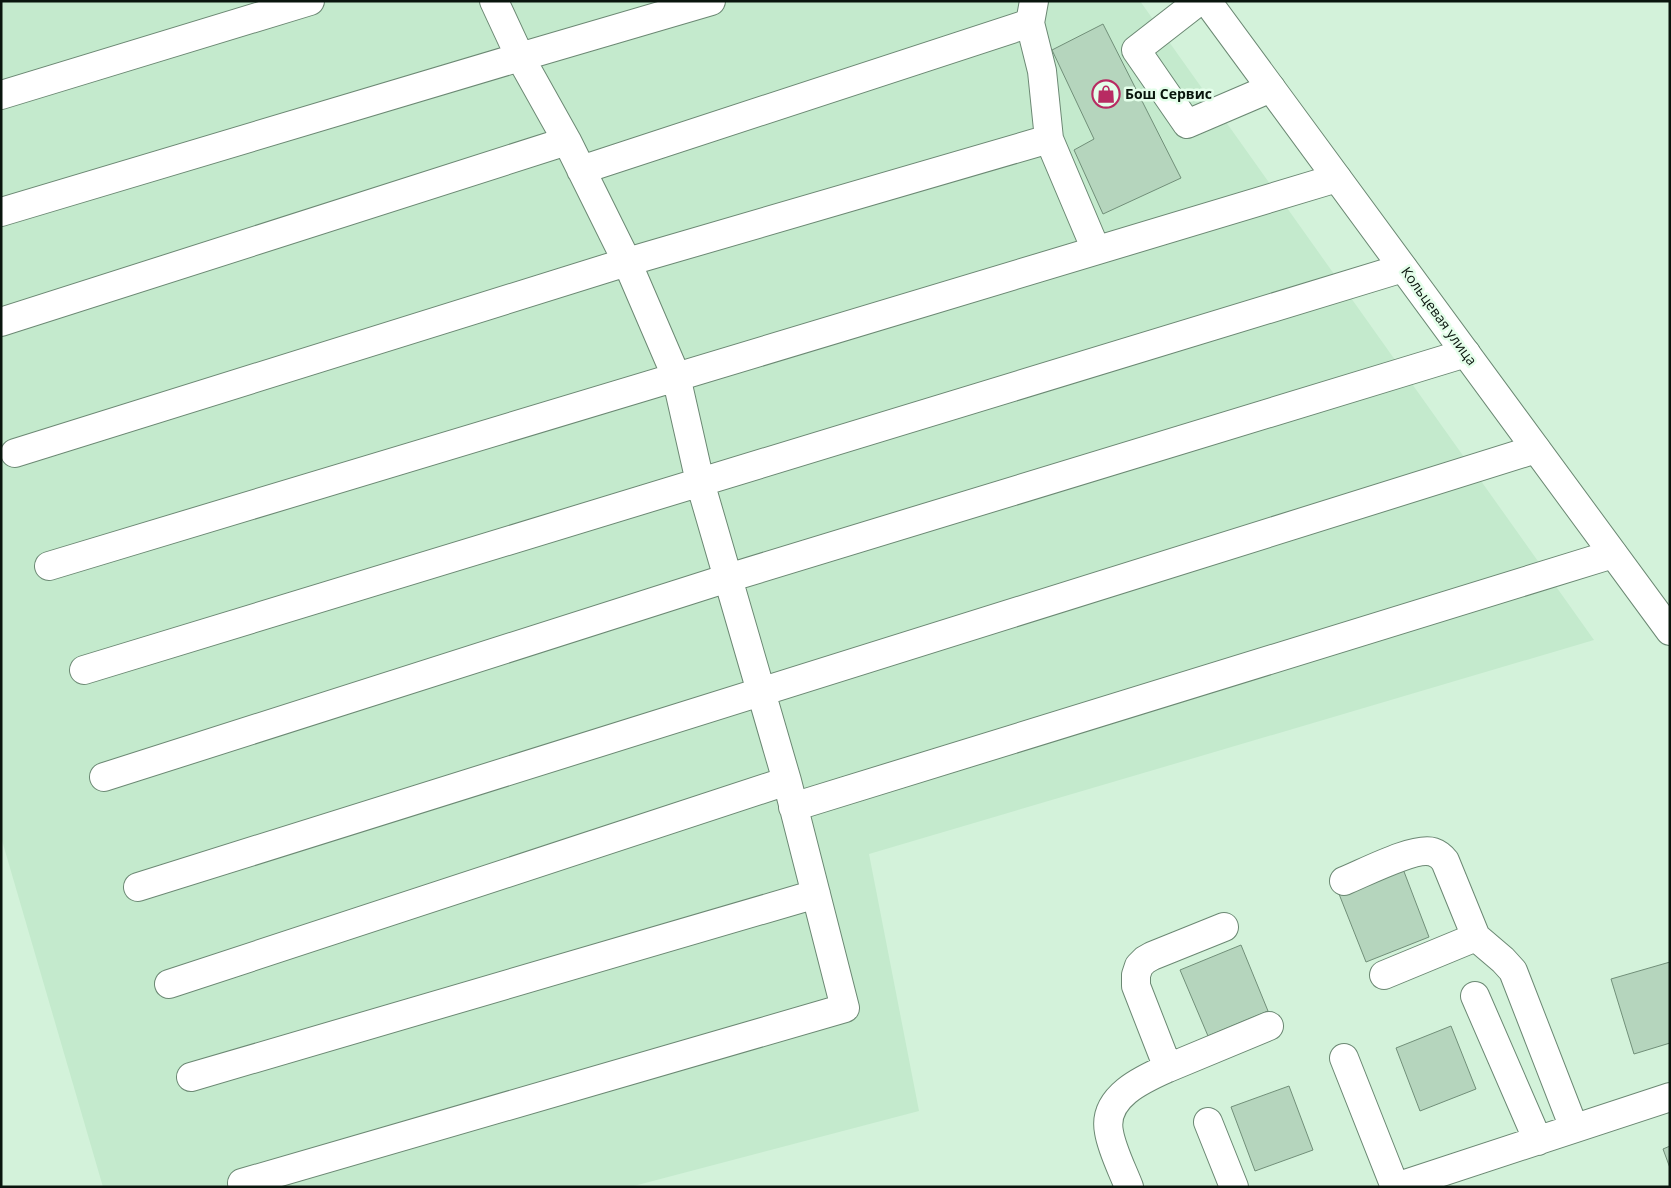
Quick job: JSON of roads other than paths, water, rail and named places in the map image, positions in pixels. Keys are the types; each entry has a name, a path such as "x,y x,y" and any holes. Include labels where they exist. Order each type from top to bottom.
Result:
{"main road":[{"path":"1,96 310,1"},
{"path":"242,1183 845,1008 787,781 700,482 676,376 627,262 567,141 520,57 494,1"},
{"path":"1,212 711,1"},
{"path":"1199,1 1136,50 1187,124 1271,88"},
{"name":"Кольцевая улица","path":"1207,1 1670,631"},
{"path":"581,170 1032,12 1042,71 1049,140 1096,250"},
{"path":"15,453 627,262 1049,140"},
{"path":"1,322 567,141"},
{"path":"49,566 1337,178"},
{"path":"84,670 1403,268"},
{"path":"104,777 728,578 1466,353"},
{"path":"138,887 1536,449"},
{"path":"794,807 1613,554"},
{"path":"169,984 787,781"},
{"path":"1344,881 1415,852 1433,852 1440,856 1445,862 1476,937 1513,971 1574,1128"},
{"path":"192,1076 816,894"},
{"path":"1168,1068 1136,986 1136,975 1145,960 1152,956 1224,927"},
{"path":"1384,975 1476,937"},
{"path":"1475,996 1538,1141"},
{"path":"1129,1187 1109,1132 1110,1114 1116,1102 1130,1088 1148,1077 1269,1026"},
{"path":"1344,1058 1396,1187 1461,1177 1538,1141 1670,1097"},
{"path":"1208,1122 1234,1187"}],"place":[{"name":"Бош Сервис","path":"1106,94"}]}
